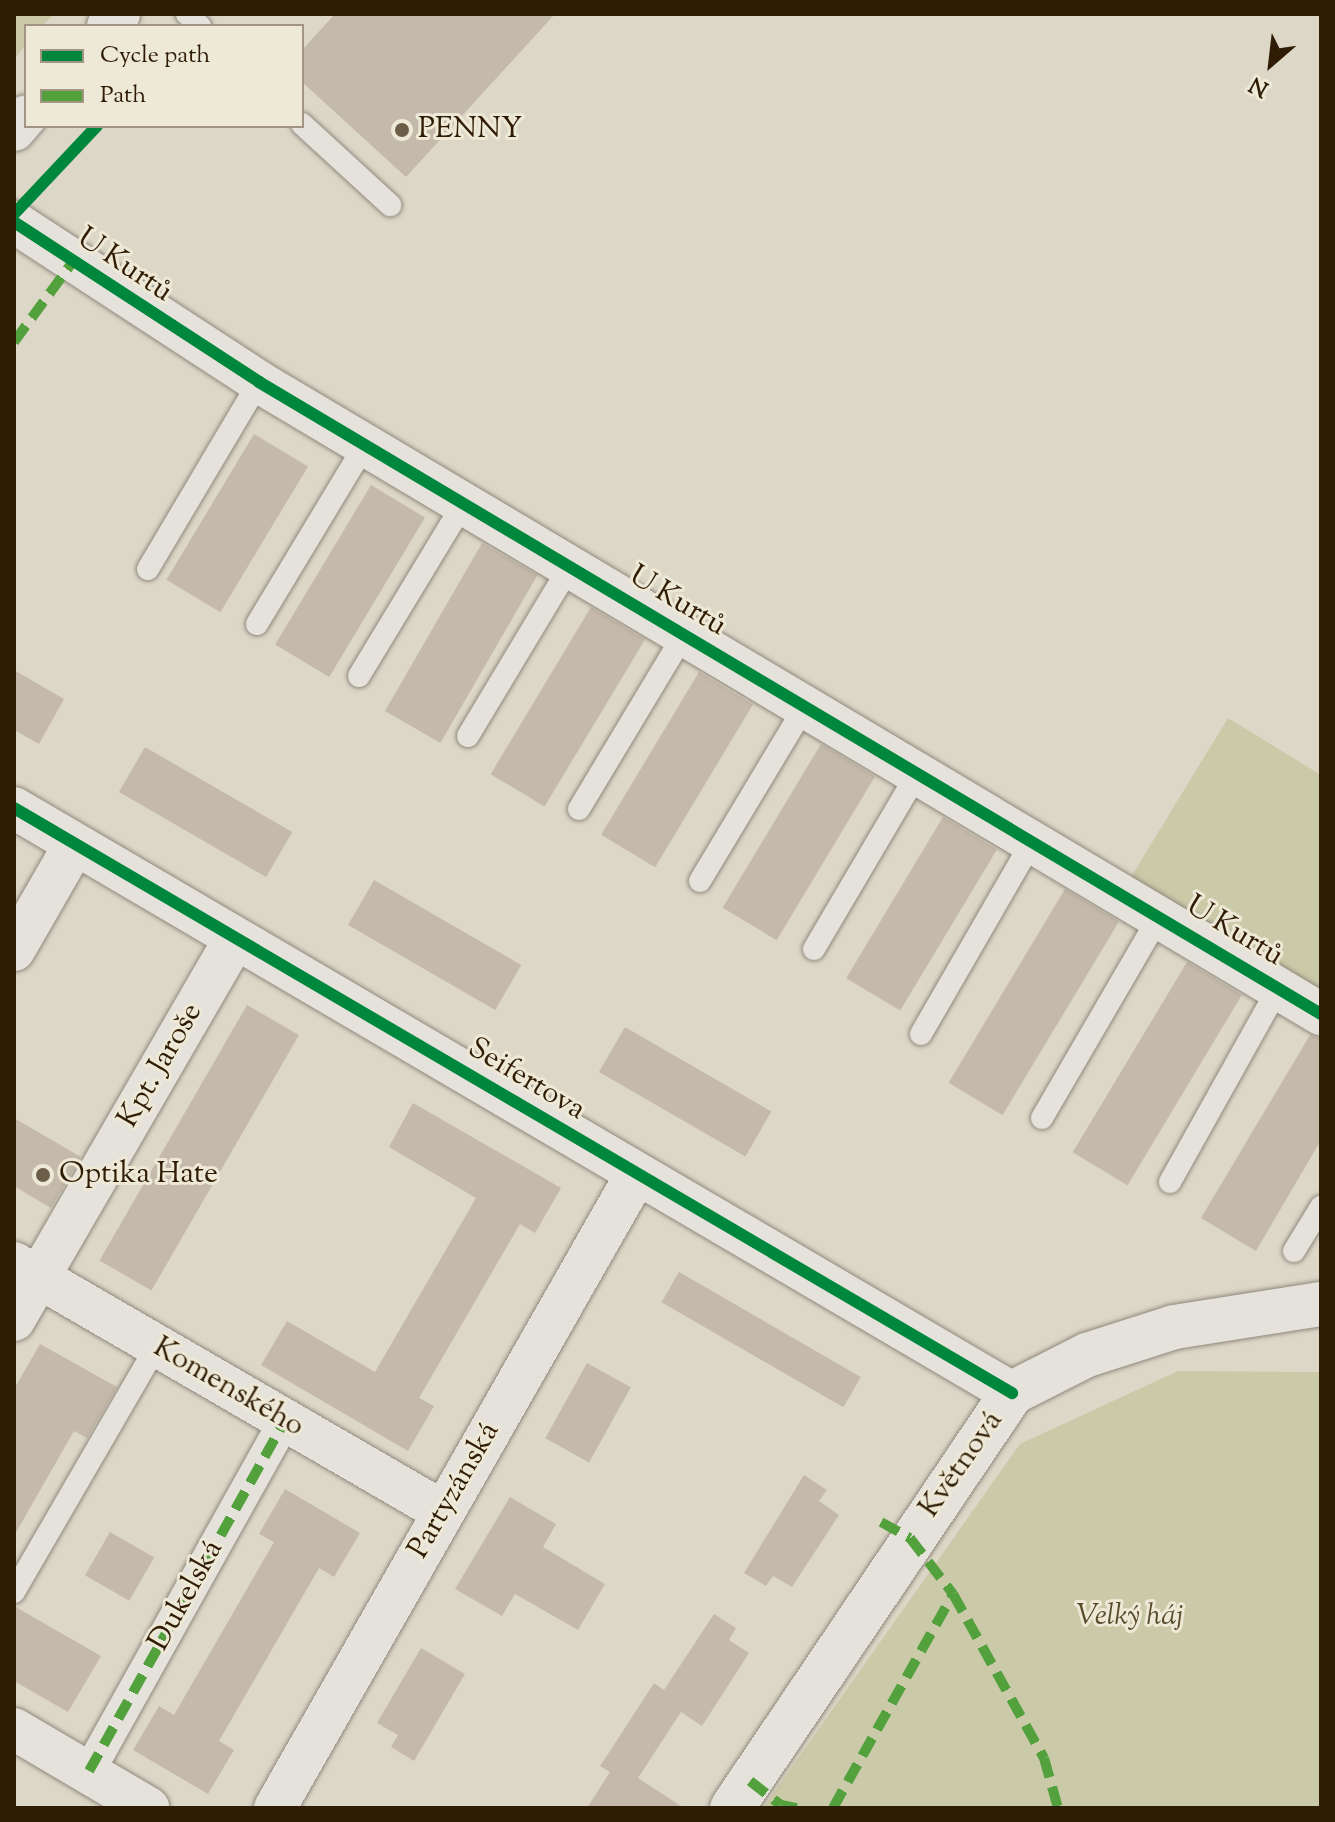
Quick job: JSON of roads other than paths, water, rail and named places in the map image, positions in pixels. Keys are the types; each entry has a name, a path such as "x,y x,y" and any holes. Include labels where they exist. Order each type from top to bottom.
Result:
{"street":[{"name":"U Kurtů","path":"14,222 259,382 1321,1014"},
{"name":"Seifertova","path":"14,808 1012,1393"},
{"path":"14,950 75,844"},
{"name":"Kpt. Jaroše","path":"14,1320 26,1271 235,938"},
{"name":"Partyzánská","path":"275,1808 636,1175"},
{"name":"Komenského","path":"26,1271 443,1512"},
{"name":"Květnová","path":"732,1808 1012,1393 1087,1355 1174,1327 1321,1304"},
{"name":"Dukelská","path":"89,1771 285,1421"},
{"path":"14,1729 148,1808"}],"lane":[{"path":"304,126 390,205"},
{"path":"148,569 259,382"},
{"path":"257,624 365,445"},
{"path":"359,676 463,504"},
{"path":"468,736 569,568"},
{"path":"579,809 683,636"},
{"path":"700,881 804,708"},
{"path":"814,949 917,774"},
{"path":"921,1034 1032,842"},
{"path":"1042,1118 1159,917"},
{"path":"1170,1182 1278,989"},
{"path":"1294,1251 1321,1207"},
{"path":"14,1592 156,1347"}],"place":[{"name":"PENNY","path":"402,130"},
{"name":"Optika Hate","path":"43,1175"}],"park label":[{"name":"Velký háj","path":"1130,1617"}]}
